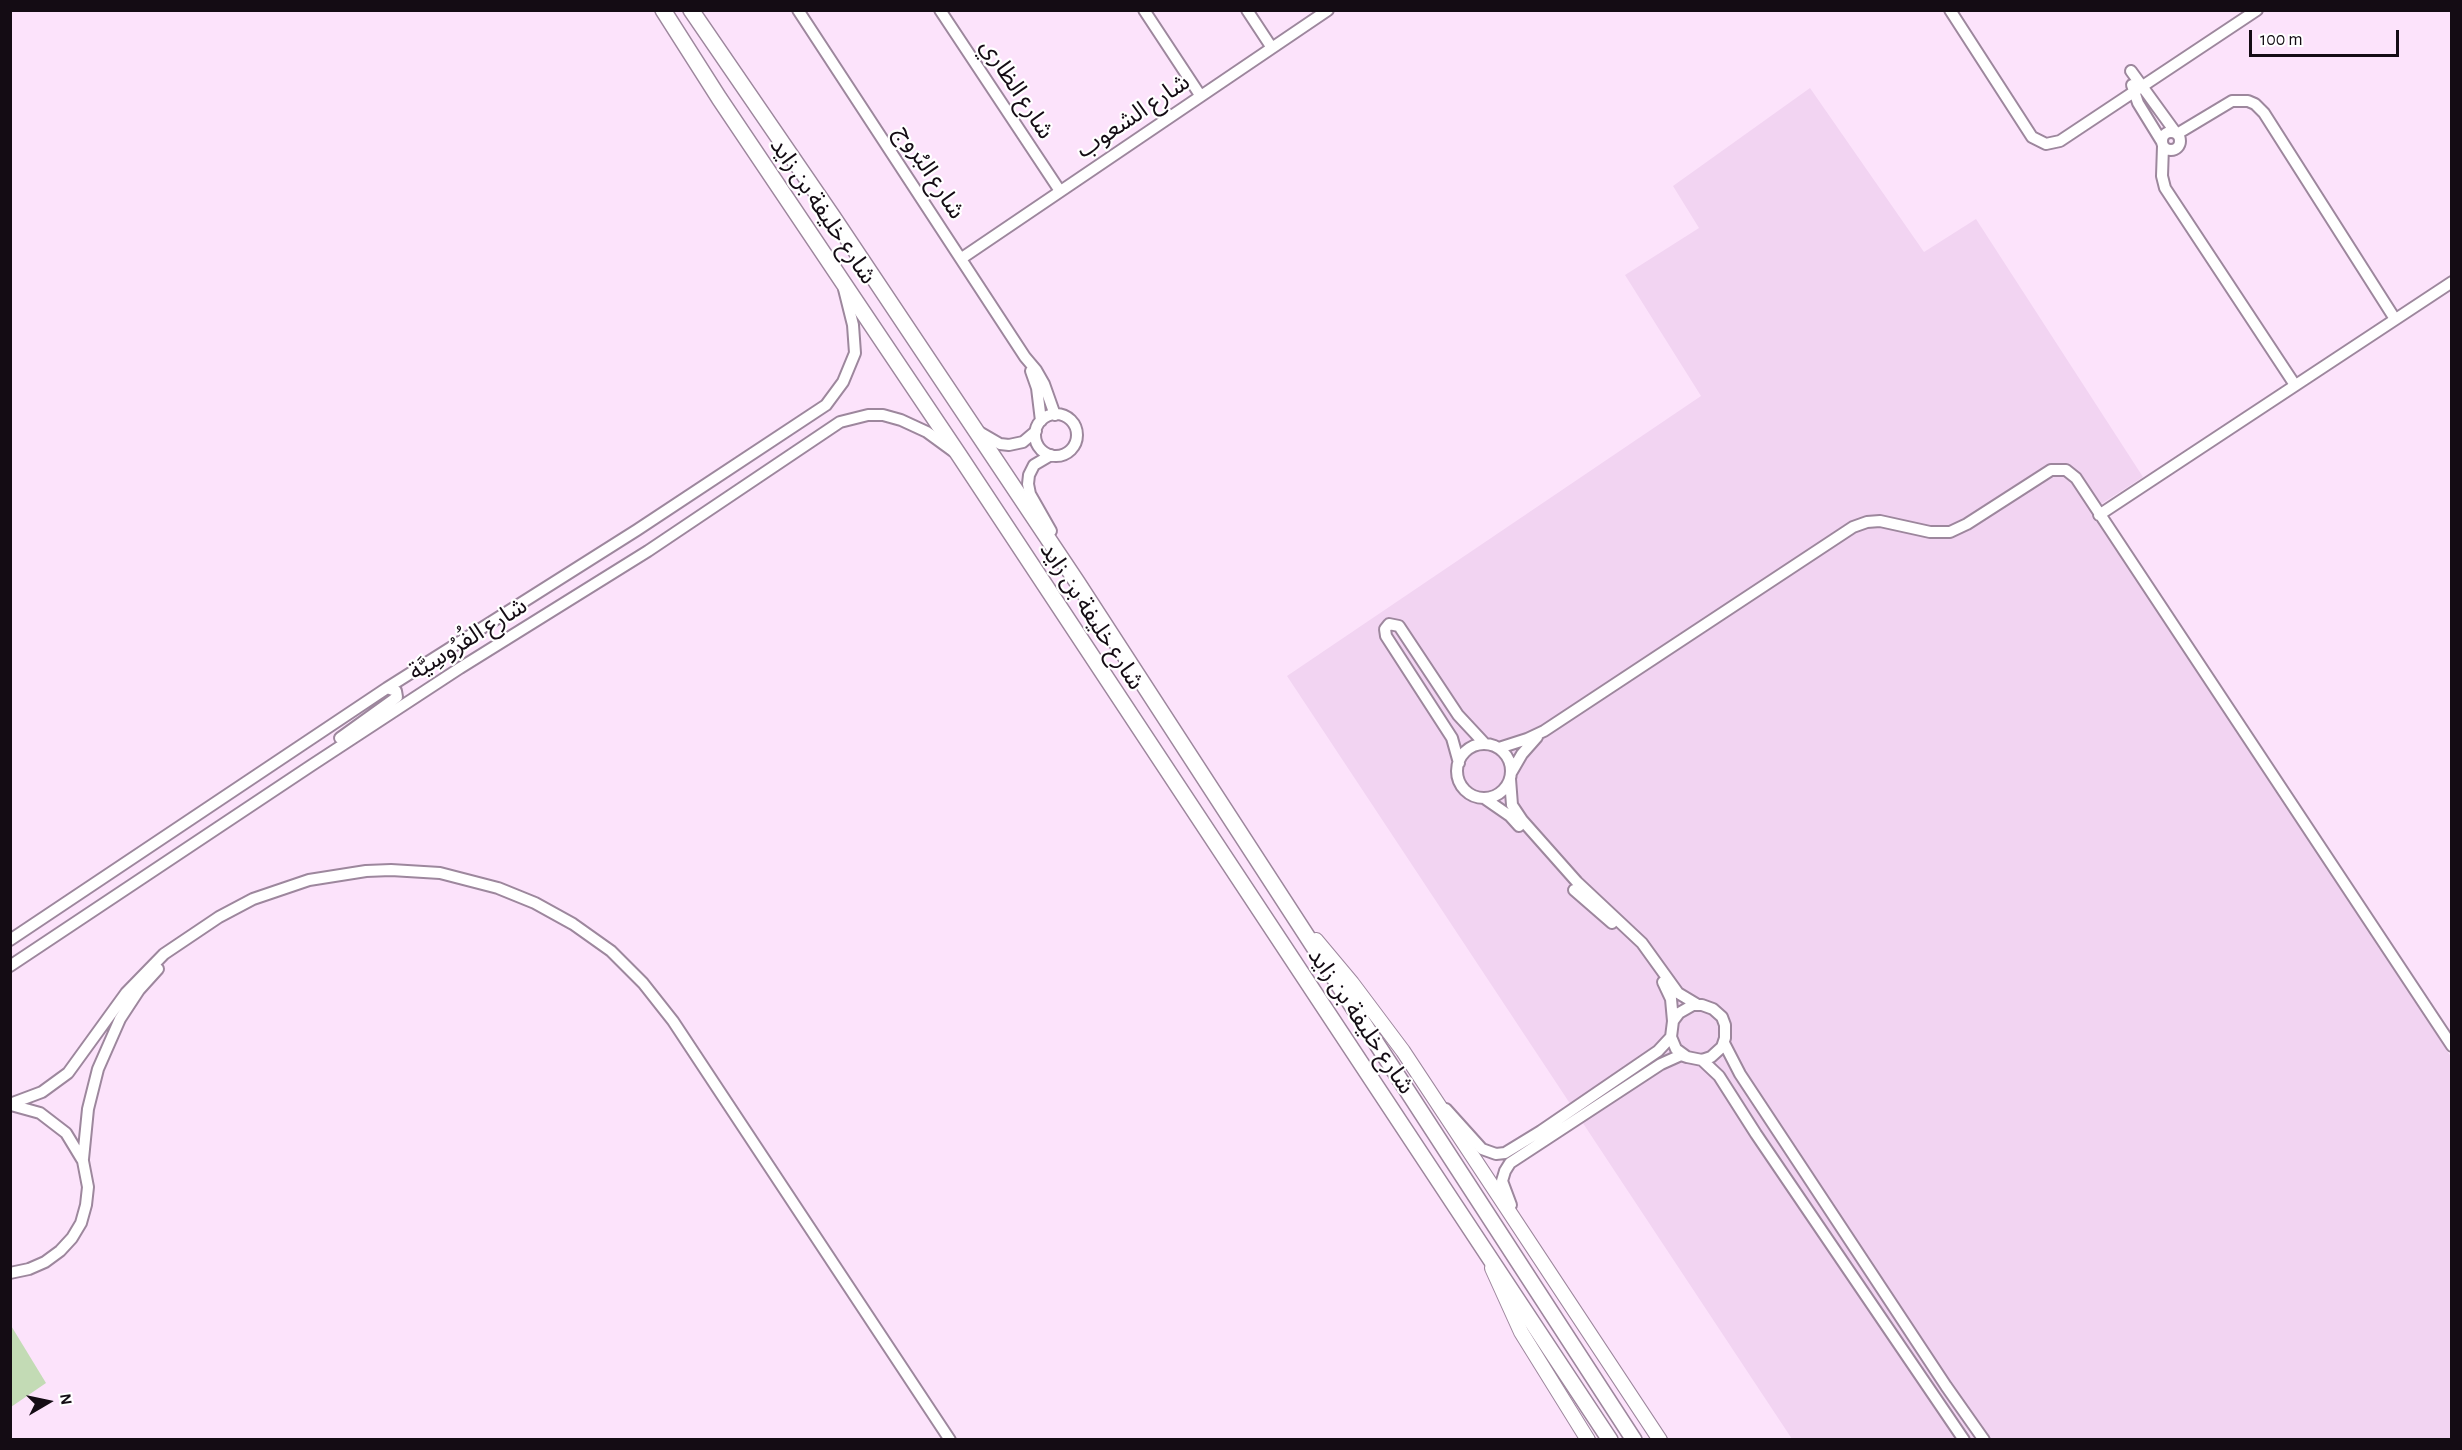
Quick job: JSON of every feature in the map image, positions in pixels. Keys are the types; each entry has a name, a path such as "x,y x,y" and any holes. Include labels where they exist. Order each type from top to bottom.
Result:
{"highway":[{"name":"شارع خليفة بن زايد","path":"663,10 719,98 959,455 1611,1440"},
{"name":"شارع خليفة بن زايد","path":"691,10 1077,582 1634,1440"}],"main road":[{"name":"شارع خليفة بن زايد","path":"1296,918 1378,1016 1439,1104 1660,1440"},
{"name":"شارع خليفة بن زايد","path":"1484,1247 1521,1332 1588,1440"}],"street":[{"name":"شارع البُروج","path":"798,10 1044,384 1055,415"},
{"name":"شارع الظاري","path":"940,10 1060,191"},
{"path":"1144,10 1200,95"},
{"path":"1247,10 1272,48"},
{"name":"شارع الشعوب","path":"962,258 1328,10"},
{"path":"1950,10 2032,137 2038,141 2053,144 2257,10"},
{"path":"2129,73 2138,90 2138,103 2166,146"},
{"path":"2138,90 2152,97 2178,136 2178,147 2166,146"},
{"path":"2295,385 2169,195 2163,182 2167,133 2178,136 2232,101 2248,101 2261,110 2395,319"},
{"name":"شارع الفُرُوسِيَّة","path":"10,940 387,688 637,530 826,405 839,388 855,353 853,325 842,280"},
{"path":"2099,515 2451,282"},
{"name":"شارع البُروج","path":"1025,357 1037,388 1039,426"},
{"name":"شارع الفُرُوسِيَّة","path":"10,966 460,668 648,551 840,422 868,415 883,415 901,420 927,432 959,455"},
{"path":"975,429 993,441 1009,445 1023,442 1039,426 1055,415 1072,422 1077,436 1070,450 1062,455 1051,455 1034,465 1029,475 1029,489 1077,582"},
{"path":"1039,426 1039,446 1051,455"},
{"path":"1499,748 1544,731 1860,524 1880,521 1930,532 1950,532 1967,524 2016,491 2055,469 2072,473 2451,1046"},
{"path":"1687,1057 1676,1049 1671,1037 1673,1021 1671,999 1666,986 1646,958 1578,893 1518,824 1484,798 1473,796 1463,788 1458,776 1458,763 1452,738 1386,636 1385,629 1389,624 1399,626 1458,715 1485,744 1499,748 1510,761 1510,798 1522,820 1576,882 1647,948 1678,993 1698,1005 1713,1009 1722,1017 1726,1029 1724,1043 1715,1054 1702,1060"},
{"path":"312,765 332,744 396,699 398,695 396,691 387,688"},
{"path":"1484,798 1500,793 1522,754 1544,731"},
{"path":"1458,763 1468,749 1485,744"},
{"path":"10,1104 42,1092 68,1073 126,993 148,969 219,917 253,899 309,880 366,871 417,871 475,880 515,894 573,924 611,951 628,967 673,1021 950,1440"},
{"path":"83,1161 90,1097 108,1045 132,999 173,950"},
{"path":"1673,1021 1683,1009 1698,1005"},
{"path":"1439,1104 1458,1121 1482,1149 1491,1153 1505,1153 1658,1051 1671,1037"},
{"path":"1724,1043 1740,1074 1984,1440"},
{"path":"1515,1220 1502,1181 1504,1171 1510,1163 1661,1064 1681,1055 1702,1060 1719,1076 1964,1440"},
{"path":"10,1104 40,1113 54,1121 76,1146 83,1161 88,1187 81,1222 72,1238 45,1262 29,1269 10,1273"},
{"path":"1826,1235 1832,1238 1851,1261 1856,1263 1862,1260"}],"shaded area":[{"path":"1810,88 1924,252 1976,219 2143,477 2095,508 2451,1057 2451,1439 1792,1439 1287,676 1701,396 1625,275 1699,228 1673,186"}],"green space":[{"path":"10,1324 46,1383 11,1407 10,1407"}]}
